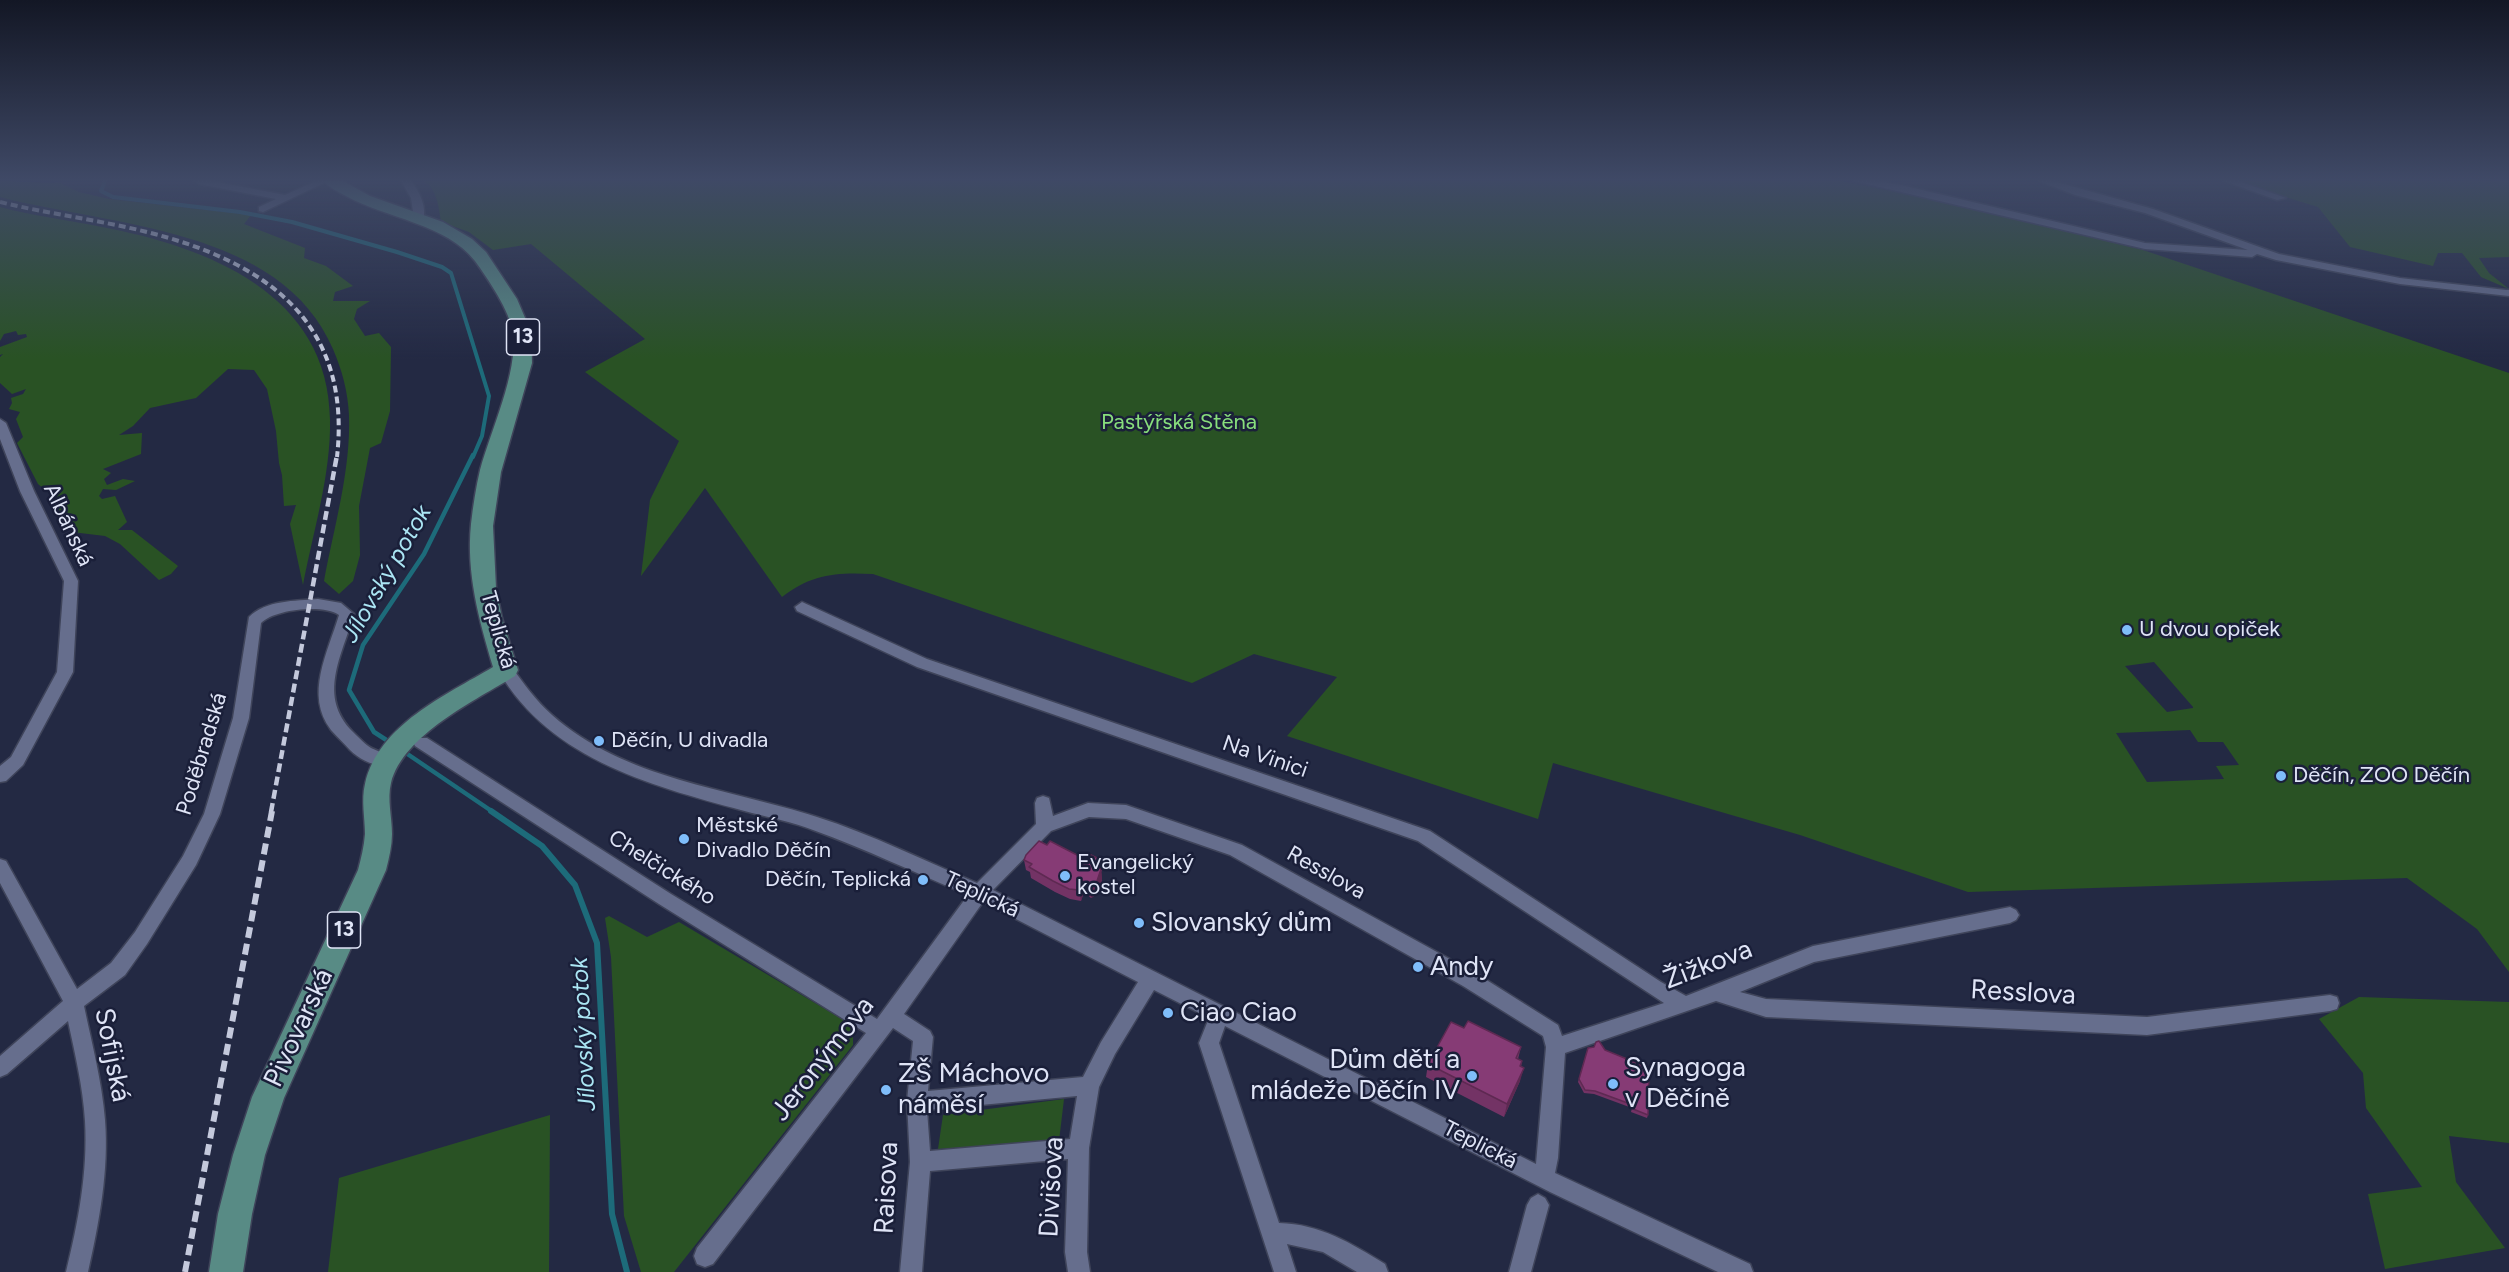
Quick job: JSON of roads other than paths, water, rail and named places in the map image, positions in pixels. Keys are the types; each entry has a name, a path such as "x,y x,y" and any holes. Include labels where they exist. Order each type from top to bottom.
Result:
{"main road":[{"name":"Teplická","path":"460,240 480,256 508,299 522,332 522,363 490,472 482,526 484,588 490,618 506,670"},
{"name":"Pivovarská","path":"226,1272 249,1155 267,1097 372,870 378,843 377,783 388,758 415,739 431,718 506,670"}],"street":[{"path":"2121,240 2145,246 2276,257 2400,281 2506,293"},
{"path":"2230,240 2276,257"},
{"name":"Albánská","path":"0,423 27,491 71,581 65,672 17,761 0,776"},
{"name":"Poděbradská","path":"0,1068 74,1003 118,969 141,938 190,860 212,814 241,718 254,621 260,614 269,608 322,602 339,606 347,614 326,685 327,707 336,725 358,749 364,754 388,758"},
{"name":"Na Vinici","path":"802,607 922,663 1424,836 1654,988 1685,1005"},
{"name":"Teplická","path":"506,670 524,696 547,720 595,753 663,782 815,823 980,892 1543,1178 1743,1272"},
{"name":"Chelčického","path":"415,739 665,899 885,1023"},
{"path":"1043,803 1045,826"},
{"name":"Resslova","path":"1045,826 1088,810 1126,812 1236,850 1470,980 1551,1031 1556,1047"},
{"name":"Jeronýmova","path":"705,1256 885,1023 980,892 1045,826"},
{"name":"Sofijská","path":"0,866 74,1003 90,1080 95,1122 94,1171 87,1230 77,1272"},
{"name":"Žižkova","path":"1556,1047 1685,1005 1813,954 2010,915"},
{"name":"Divišova","path":"1079,1272 1076,1252 1079,1148 1089,1086 1108,1048 1150,978"},
{"name":"Resslova","path":"1714,992 1766,1008 2147,1026 2330,1003"},
{"path":"1221,1014 1212,1030 1209,1043 1285,1272"},
{"name":"Raisova","path":"885,1023 923,1037 917,1101 920,1162 911,1272"},
{"path":"1543,1178 1548,1158 1556,1047"},
{"path":"917,1101 1089,1086"},
{"path":"920,1162 1079,1148"},
{"path":"1520,1272 1538,1205"},
{"path":"1272,1233 1297,1233 1330,1242 1377,1272"}],"waterway":[{"name":"Jílovský potok","path":"356,240 442,267 451,273 489,396 482,436 473,457"},
{"name":"Jílovský potok","path":"391,743 374,732 349,690 363,645 424,554 473,455"},
{"name":"Jílovský potok","path":"403,751 493,812"},
{"name":"Jílovský potok","path":"491,811 542,846 575,885 597,943 612,1214 627,1272"}],"railway":[{"path":"175,240 229,261 263,281 292,305 315,334 330,369 338,410 337,457"},
{"path":"271,812 337,455"},
{"path":"185,1272 272,811"}],"place":[{"name":"U dvou opiček","path":"2127,630"},
{"name":"Děčín, U divadla","path":"599,741"},
{"name":"Děčín, ZOO Děčín","path":"2281,776"},
{"name":"Městské Divadlo Děčín","path":"684,839"},
{"name":"Evangelický kostel","path":"1065,876"},
{"name":"Děčín, Teplická","path":"923,880"},
{"name":"Slovanský dům","path":"1139,923"},
{"name":"Andy","path":"1418,967"},
{"name":"Ciao Ciao","path":"1168,1013"},
{"name":"Dům dětí a mládeže Děčín IV","path":"1472,1076"},
{"name":"Synagoga v Děčíně","path":"1613,1084"},
{"name":"ZŠ Máchovo náměsí","path":"886,1090"}],"park label":[{"name":"Pastýřská Stěna","path":"1179,423"}]}
